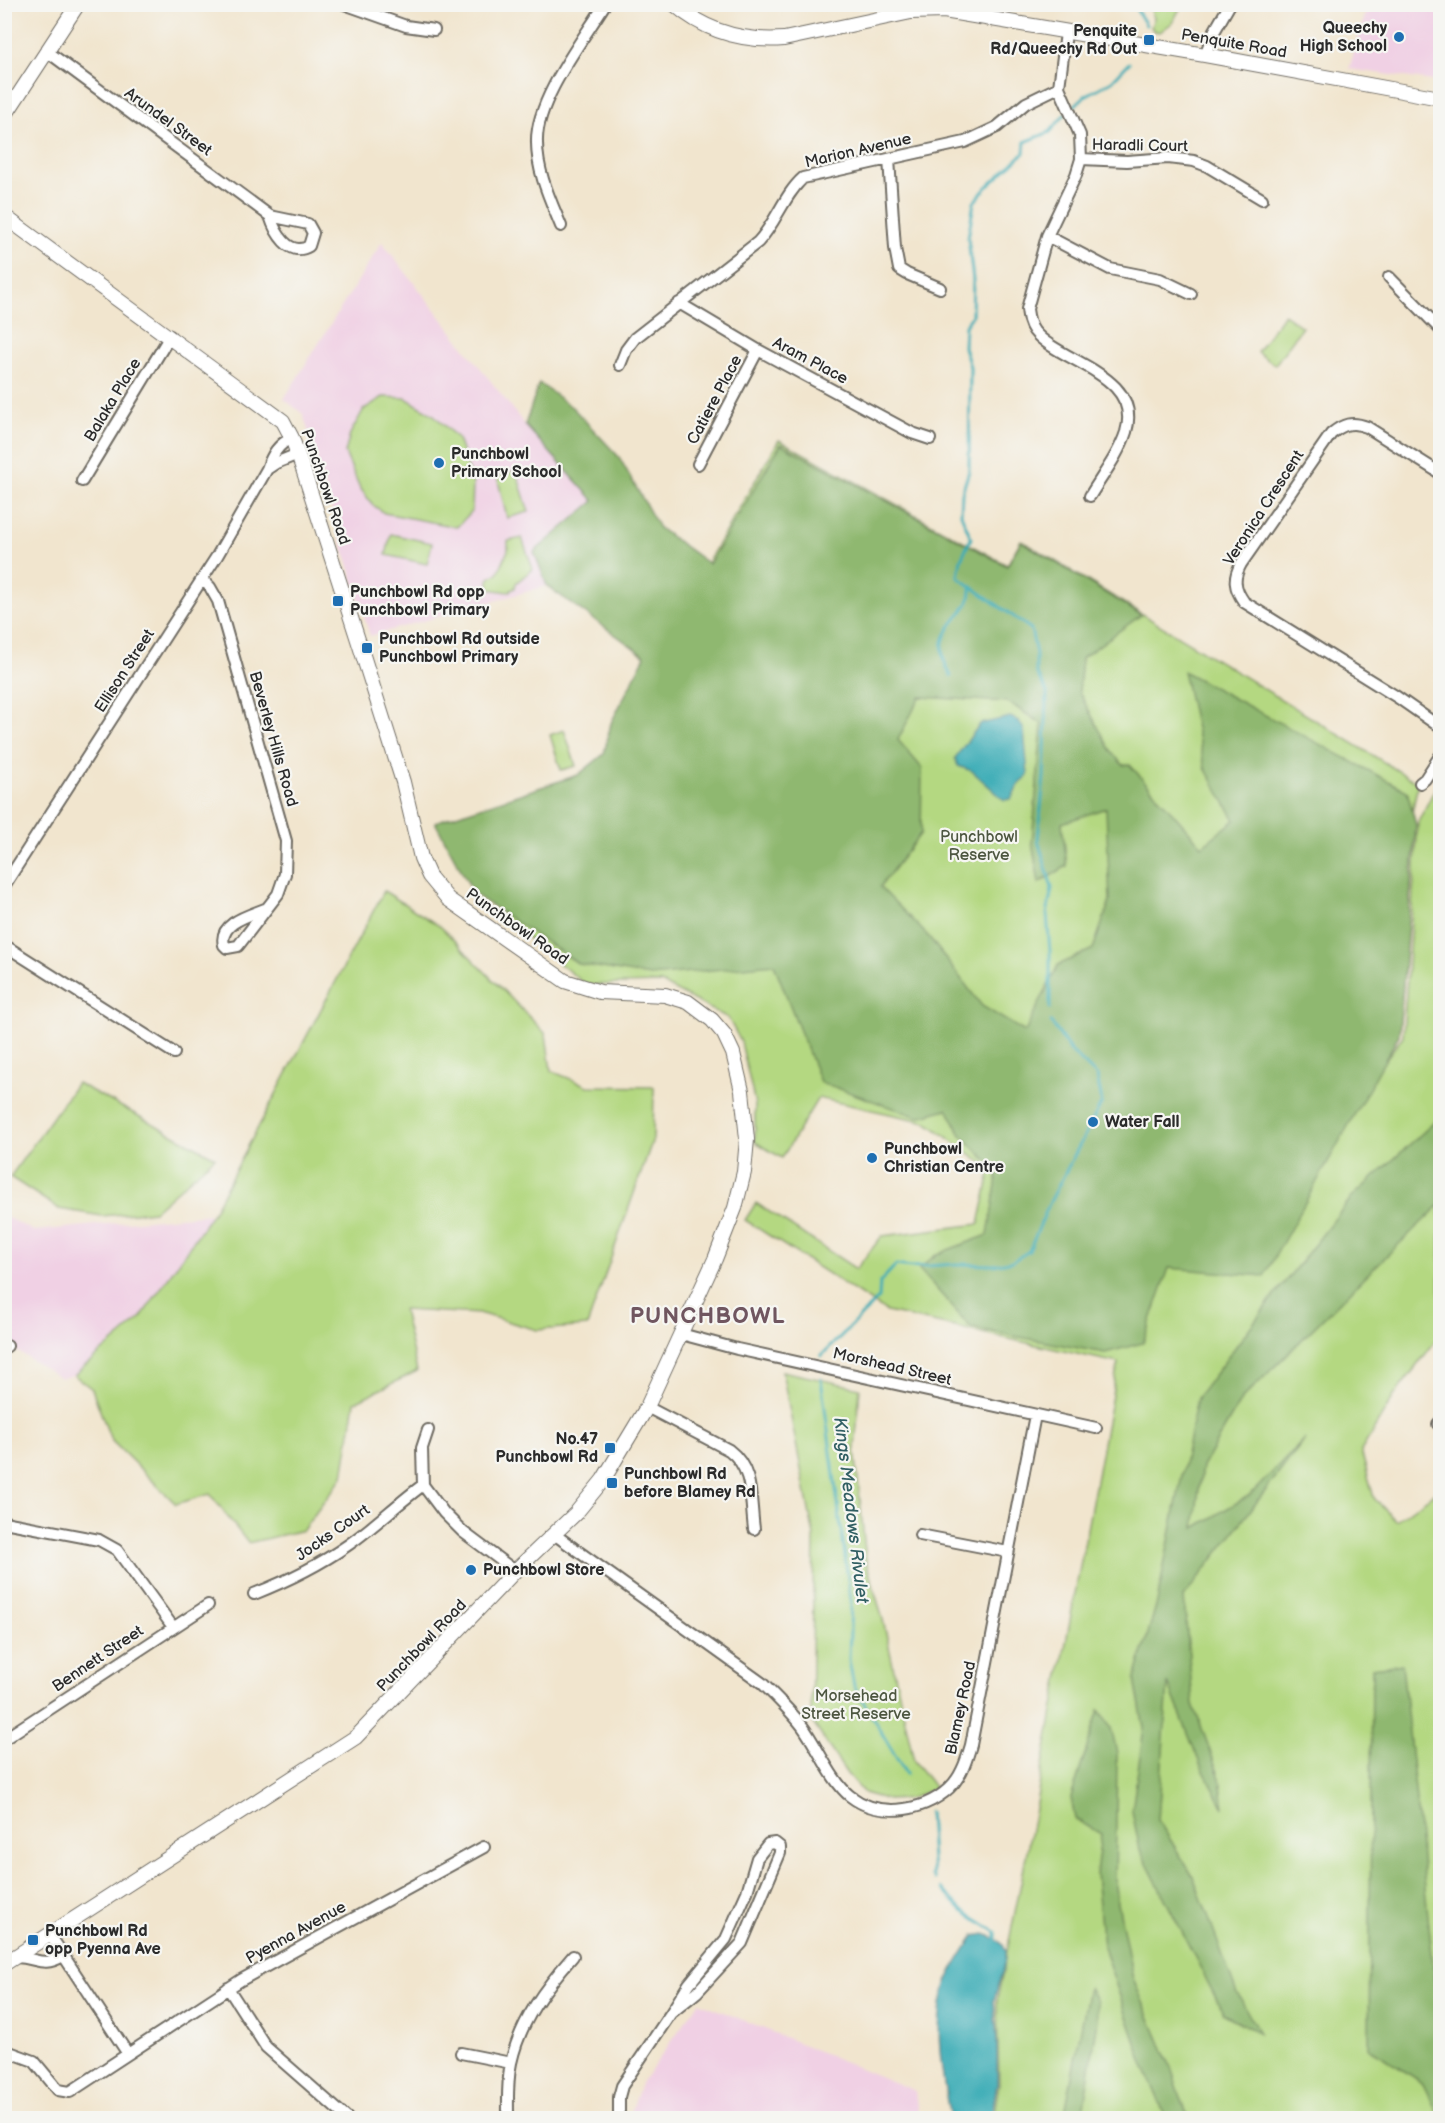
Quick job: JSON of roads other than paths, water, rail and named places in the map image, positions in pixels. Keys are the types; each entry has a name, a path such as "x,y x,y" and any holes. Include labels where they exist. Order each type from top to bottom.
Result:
{"street":[{"path":"4,117 78,4"},
{"path":"344,4 406,26 434,30"},
{"path":"561,226 542,174 538,134 548,97 605,4"},
{"name":"Penquite Road","path":"674,4 694,20 718,31 746,39 784,39 928,10 1205,55 1440,98"},
{"path":"1205,55 1214,32 1230,4"},
{"path":"1066,33 1059,87 1080,135 1081,159 1076,175 1047,236 1027,309 1029,320 1040,338 1112,384 1120,393 1128,413 1126,433 1090,496"},
{"name":"Arundel Street","path":"48,52 270,216"},
{"name":"Marion Avenue","path":"620,365 626,350 635,338 758,242 803,178 952,146 983,134 1006,121 1026,103 1059,87"},
{"name":"Haradli Court","path":"1081,159 1127,161 1168,158 1194,161 1207,166 1262,199"},
{"path":"889,159 895,248 899,269 940,288"},
{"name":"Punchbowl Road","path":"4,216 272,411 282,421 298,454 403,782 421,858 434,884 458,906 566,981 600,992 653,993 677,998 705,1013 718,1026 728,1042 738,1071 747,1124 746,1162 735,1208 715,1259 646,1407 603,1480 582,1506 515,1571 356,1737 10,1961"},
{"path":"1047,236 1110,269 1160,279 1191,294"},
{"path":"1389,277 1440,329"},
{"name":"Aram Place","path":"679,303 758,350 912,433 930,439"},
{"name":"Balaka Place","path":"82,481 170,336"},
{"name":"Catiere Place","path":"698,464 758,350"},
{"name":"Veronica Crescent","path":"1440,473 1367,428 1349,423 1339,427 1331,434 1241,564 1236,574 1235,584 1244,602 1397,697 1440,727"},
{"name":"Ellison Street","path":"4,886 202,579 267,469 272,456 279,446 292,438"},
{"path":"267,469 298,454"},
{"name":"Beverley Hills Road","path":"202,579 218,601 286,841 287,858 282,884 278,894 265,909"},
{"path":"1420,783 1440,756"},
{"path":"4,945 174,1053"},
{"name":"Morshead Street","path":"681,1334 737,1349 1096,1428"},
{"path":"646,1407 729,1450 738,1457 748,1475 754,1529"},
{"name":"Blamey Road","path":"554,1534 762,1683 803,1727 839,1784 850,1796 878,1809 921,1806 942,1795 956,1781 965,1765 971,1745 1035,1414"},
{"path":"428,1430 422,1448 423,1485 444,1513 464,1532 515,1571"},
{"name":"Jocks Court","path":"254,1594 288,1580 326,1560 350,1544 423,1485"},
{"path":"4,1522 99,1540 112,1545 173,1627"},
{"path":"920,1535 1008,1552"},
{"name":"Bennett Street","path":"4,1739 208,1605"},
{"path":"619,2118 619,2097 622,2086 689,1984 726,1939 747,1892 758,1858 768,1845 775,1842 780,1847 780,1853 742,1943 697,1992 671,2013"},
{"name":"Pyenna Avenue","path":"4,2050 34,2061 58,2090 70,2092 228,1988 484,1847"},
{"path":"50,1935 128,2054"},
{"path":"10,1961 29,1958 46,1963 63,1956"},
{"path":"508,2118 511,2063 528,2016 541,1995 573,1956"},
{"path":"228,1988 266,2048 347,2118"},
{"path":"461,2053 511,2063"}],"water":[{"path":"1010,717 1019,721 1024,730 1028,775 1020,783 1011,799 1004,800 972,771 958,766 955,758 980,724"},
{"path":"985,1934 999,1940 1006,1949 1006,1959 994,2000 997,2084 991,2118 950,2118 940,2051 942,2000 946,1985 958,1960 974,1936"}],"waterway":[{"name":"Kings Meadows Rivulet","path":"1133,4 1146,25"},
{"name":"Kings Meadows Rivulet","path":"1071,109 1085,96 1112,81 1129,63"},
{"name":"Kings Meadows Rivulet","path":"1050,1008 1047,914 1052,888 1038,840 1044,776 1047,692 1036,672 1036,654 1031,629 958,577 961,559 971,538 961,514 962,493 969,471 970,367 964,347 965,326 972,316 973,280 968,238 974,202 1024,153 1025,142 1050,132 1066,113"},
{"path":"951,676 944,659 943,646 951,625 970,599 971,588"},
{"name":"Kings Meadows Rivulet","path":"821,1356 879,1298 880,1282 896,1265 912,1267 956,1264 994,1265 1013,1261 1029,1251 1050,1202 1102,1102 1097,1076 1070,1050 1051,1022"},
{"name":"Kings Meadows Rivulet","path":"821,1379 851,1601 849,1660 854,1686 906,1774"},
{"name":"Kings Meadows Rivulet","path":"929,1812 935,1879"},
{"name":"Kings Meadows Rivulet","path":"942,1889 963,1911 996,1932 996,1942"}],"place":[{"name":"Queechy High School","path":"1399,37"},
{"name":"Penquite Rd/Queechy Rd Out","path":"1149,40"},
{"name":"Punchbowl Primary School","path":"439,463"},
{"name":"Punchbowl Rd opp Punchbowl Primary","path":"338,601"},
{"name":"Punchbowl Rd outside Punchbowl Primary","path":"367,648"},
{"name":"Water Fall","path":"1093,1122"},
{"name":"Punchbowl Christian Centre","path":"872,1158"},
{"name":"No.47 Punchbowl Rd","path":"610,1448"},
{"name":"Punchbowl Rd before Blamey Rd","path":"612,1483"},
{"name":"Punchbowl Store","path":"471,1570"},
{"name":"Punchbowl Rd opp Pyenna Ave","path":"33,1940"}],"district":[{"name":"PUNCHBOWL","path":"708,1316"}],"park label":[{"name":"Punchbowl Reserve","path":"979,846"},
{"name":"Morsehead Street Reserve","path":"856,1705"}]}
